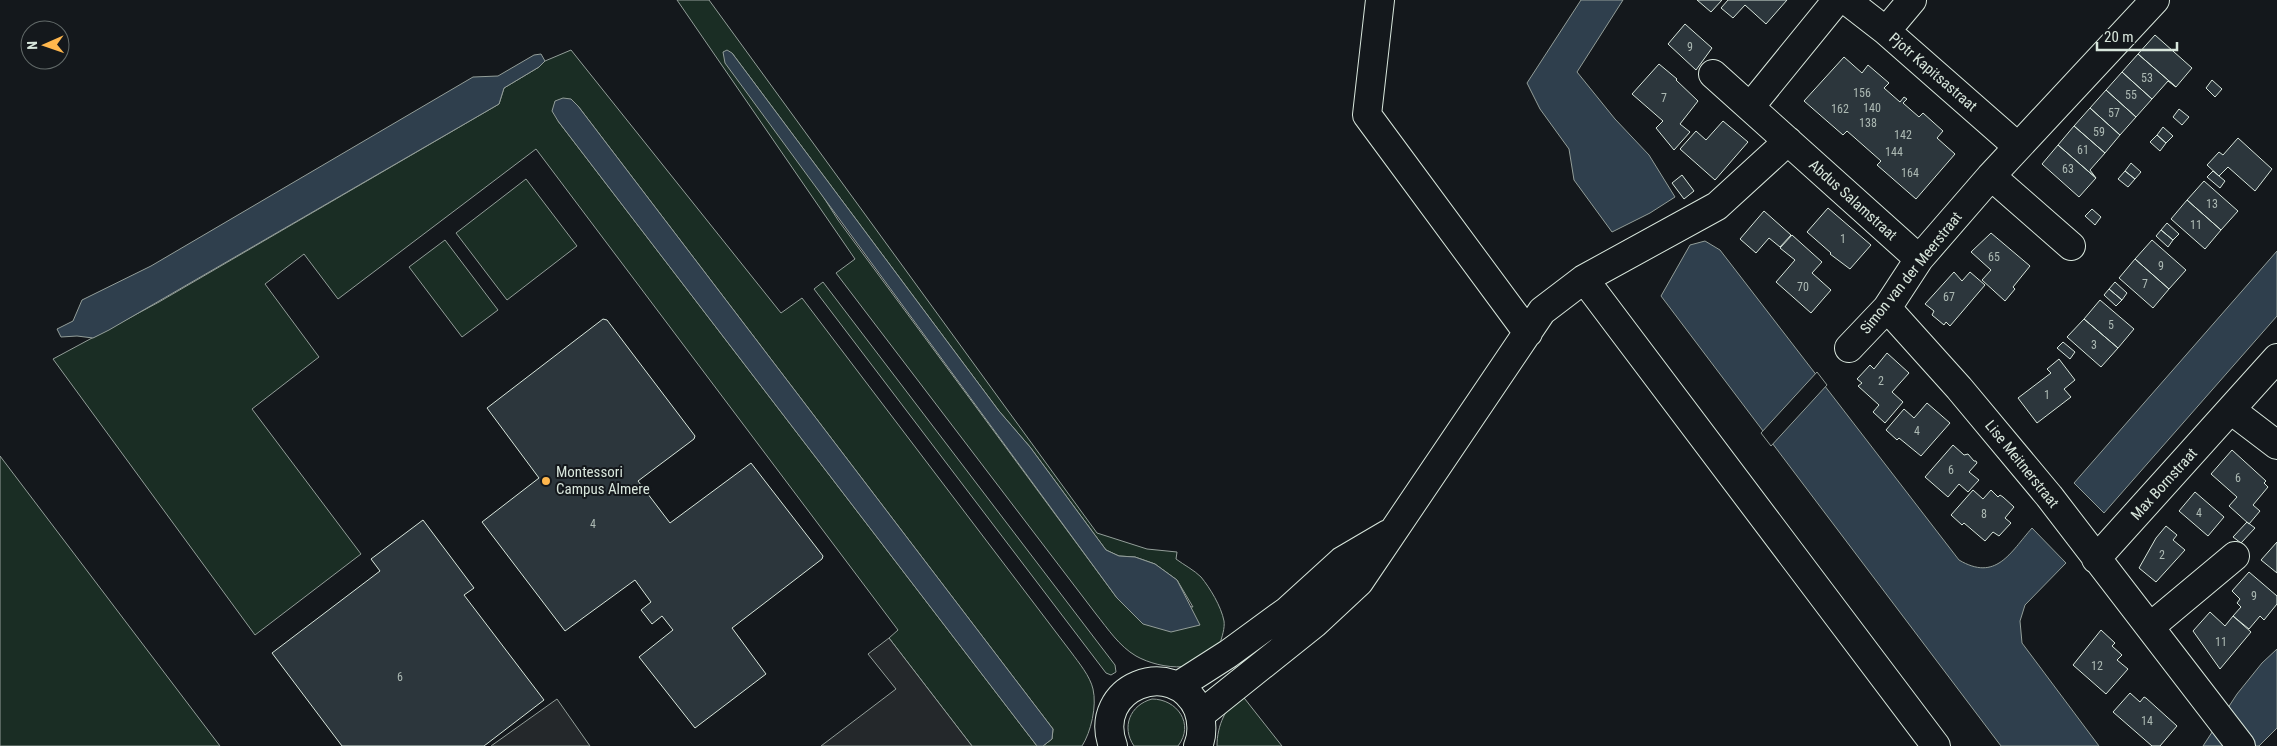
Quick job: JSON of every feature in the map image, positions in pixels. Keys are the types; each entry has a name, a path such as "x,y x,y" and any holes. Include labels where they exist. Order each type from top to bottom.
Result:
{"street":[{"path":"1380,0 1366,115 1528,333"},
{"path":"1750,107 1837,0"},
{"name":"Pjotr Kapitsastraat","path":"1846,0 1886,31 2017,146"},
{"path":"1886,31 1912,0"},
{"name":"Simon van der Meerstraat","path":"1849,348 1887,308 1919,259 2017,146 2155,0"},
{"name":"Abdus Salamstraat","path":"1713,74 1919,259"},
{"path":"1200,715 1315,623 1359,582 1542,311 1584,279 1717,206 1788,141"},
{"path":"1991,176 2071,246"},
{"path":"1584,279 1936,746"},
{"name":"Lise Meitnerstraat","path":"1887,308 1959,388 2049,496 2241,746"},
{"name":"Max Bornstraat","path":"2089,550 2231,410 2277,358"},
{"path":"2231,410 2277,445"},
{"path":"1178,686 1228,654 1287,611 1342,561 1394,531"},
{"path":"2150,627 2235,556"},
{"path":"1109,744 1111,713 1124,693 1143,682 1161,681 1178,686 1195,703 1200,715 1202,728 1198,746"}],"green space":[{"path":"677,0 709,0 1097,533 1147,549 1177,552 1176,559 1201,577 1215,598 1224,621 1221,641 1214,653 1205,661 1194,665 1170,666 1146,661 1136,656 1114,637 836,273 855,259","holes":["732,53 999,411 1030,447 1106,550 1119,556 1135,557 1155,564 1177,580 1193,607 1117,598 838,220"]},
{"path":"571,50 781,313 802,298 1084,670 1093,689 1094,703 1088,734 1082,746 1043,746 1052,739 1053,729 578,106 558,121 1037,746 972,746 889,638 898,630 536,149 338,299 304,254 265,284 319,357 252,409 361,554 255,635 53,359 159,302 499,104 504,88 539,67 545,61"},
{"path":"526,179 577,246 507,300 456,233"},
{"path":"445,240 498,310 462,337 409,267"},
{"path":"823,282 1115,665 1116,672 1111,675 1106,673 814,289"},
{"path":"0,456 220,746 0,746"},
{"path":"1241,694 1282,746 1217,746 1217,738 1223,717"},
{"path":"1152,699 1169,703 1181,714 1185,729 1183,738 1178,746 1134,746 1130,739 1128,724 1133,711 1144,702"}],"shaded area":[{"path":"889,638 972,746 821,746 896,689 868,654"},
{"path":"557,699 590,746 491,746"}],"water":[{"path":"1581,0 1623,0 1577,72 1615,119 1649,155 1675,197 1650,213 1612,232 1574,180 1569,149 1540,109 1527,83"},
{"path":"727,50 732,53 999,411 1030,447 1106,550 1119,556 1135,557 1155,564 1177,580 1200,625 1171,632 1143,624 1117,598 725,63 723,52"},
{"path":"541,54 545,61 539,67 504,88 499,104 109,330 93,338 61,337 57,329 73,321 82,300 151,266 473,77 498,76 534,55"},
{"path":"563,98 571,99 578,106 1053,729 1052,739 1043,746 1037,746 558,121 552,111 555,101"},
{"path":"1705,241 1720,250 1959,560 1972,566 1983,568 1993,566 2009,555 2032,528 2066,563 2025,605 2020,621 2022,643 2099,746 2001,746 1661,296 1690,245"},
{"path":"2277,251 2277,316 2104,513 2074,483"},
{"path":"2277,649 2277,728 2259,746 2203,746 2237,694 2262,663"}],"pier":[{"path":"1817,372 1827,385 1771,446 1761,433"}],"building":[{"path":"1697,0 1722,0 1711,12"},
{"path":"1728,0 1787,0 1766,24 1745,5 1733,18 1721,8"},
{"path":"1685,24 1712,48 1696,70 1668,44"},
{"path":"2155,35 2192,68 2176,87 2138,54"},
{"path":"2138,54 2176,87 2168,81 2152,99 2122,72"},
{"path":"1844,57 1862,73 1868,65 1889,83 1884,88 1900,102 1904,97 1907,99 1903,103 1919,117 1923,113 1943,131 1937,138 1955,154 1916,199 1877,165 1881,161 1847,131 1843,135 1804,101"},
{"path":"1659,64 1677,79 1698,101 1680,124 1690,132 1674,150 1656,128 1663,121 1632,94"},
{"path":"2122,72 2152,99 2136,117 2106,90"},
{"path":"2212,80 2222,89 2215,97 2206,88"},
{"path":"2106,90 2136,117 2120,135 2090,108"},
{"path":"2090,108 2120,135 2105,153 2074,126"},
{"path":"2179,109 2189,117 2182,125 2173,117"},
{"path":"1723,121 1748,142 1715,180 1680,149 1696,131 1706,140"},
{"path":"2074,126 2105,153 2090,170 2096,178 2058,145"},
{"path":"2163,127 2173,136 2166,143 2157,135"},
{"path":"2157,135 2166,143 2160,151 2150,142"},
{"path":"2238,138 2272,169 2255,191 2228,167 2219,176 2207,165 2219,152 2223,155"},
{"path":"2058,145 2096,178 2079,197 2042,164"},
{"path":"2131,163 2141,172 2135,179 2125,171"},
{"path":"2125,171 2135,179 2128,187 2118,179"},
{"path":"2213,171 2225,181 2220,188 2207,177"},
{"path":"1682,175 1694,191 1684,199 1672,183"},
{"path":"2204,181 2238,211 2221,230 2187,200"},
{"path":"2187,200 2221,230 2205,249 2171,219"},
{"path":"1828,208 1871,245 1850,269 1830,254 1807,232"},
{"path":"2092,209 2101,217 2095,225 2085,216"},
{"path":"1764,211 1791,235 1780,247 1769,238 1756,253 1740,239"},
{"path":"2167,223 2179,234 2173,240 2161,230"},
{"path":"2161,230 2173,240 2168,247 2156,236"},
{"path":"1991,233 2030,266 2013,287 2015,289 2005,301 1982,280 1991,270 1971,252"},
{"path":"1792,235 1822,262 1812,273 1831,290 1811,313 1776,282 1795,260 1780,248"},
{"path":"2152,240 2186,270 2169,289 2135,259"},
{"path":"2135,259 2169,289 2153,308 2119,278"},
{"path":"1954,272 1962,281 1970,272 1985,285 1950,326 1946,322 1944,325 1932,315 1934,311 1925,304"},
{"path":"2115,282 2127,293 2122,300 2109,289"},
{"path":"2109,289 2122,300 2116,306 2104,295"},
{"path":"2100,300 2134,329 2118,348 2084,319"},
{"path":"603,319 607,320 695,436 694,439 638,481 670,523 751,463 823,556 822,559 732,628 766,674 695,728 639,657 673,630 662,616 652,624 641,610 651,602 635,580 565,631 482,522 539,478 487,408"},
{"path":"2084,319 2118,348 2101,367 2067,337"},
{"path":"2063,342 2075,352 2070,359 2057,348"},
{"path":"1887,353 1909,373 1892,392 1903,402 1885,423 1873,412 1879,405 1858,386 1862,383 1857,379 1870,365 1874,369"},
{"path":"2059,359 2075,380 2064,389 2071,397 2037,423 2018,398 2051,373 2047,369"},
{"path":"1927,403 1950,423 1921,456 1886,430 1904,409 1914,418"},
{"path":"1953,445 1964,455 1968,454 1976,461 1977,463 1969,472 1979,480 1968,492 1959,484 1948,497 1925,477"},
{"path":"2232,450 2266,481 2264,483 2268,487 2253,505 2260,511 2249,524 2229,506 2237,497 2211,474"},
{"path":"1973,490 1983,499 1991,490 1998,497 2000,495 2003,497 2014,507 2005,518 2011,523 1999,536 1993,532 1985,541 1964,523 1962,525 1951,515"},
{"path":"2195,492 2224,517 2208,536 2179,511"},
{"path":"423,520 474,588 464,595 544,700 484,746 342,746 272,653 380,571 371,559"},
{"path":"2247,522 2255,528 2241,543 2233,537"},
{"path":"2166,526 2177,535 2173,540 2185,550 2156,582 2139,568 2156,538"},
{"path":"2277,542 2277,573 2261,560"},
{"path":"2249,572 2277,596 2277,604 2264,620 2260,616 2249,629 2233,616 2241,607 2237,603 2240,599 2232,591"},
{"path":"2210,612 2225,626 2233,616 2251,632 2220,669 2193,631"},
{"path":"2101,630 2115,643 2112,646 2122,655 2117,660 2128,669 2106,694 2073,665"},
{"path":"2130,693 2140,702 2144,697 2146,698 2177,726 2160,746 2152,746 2113,712"}],"place":[{"name":"Montessori Campus Almere","path":"546,481"}]}
